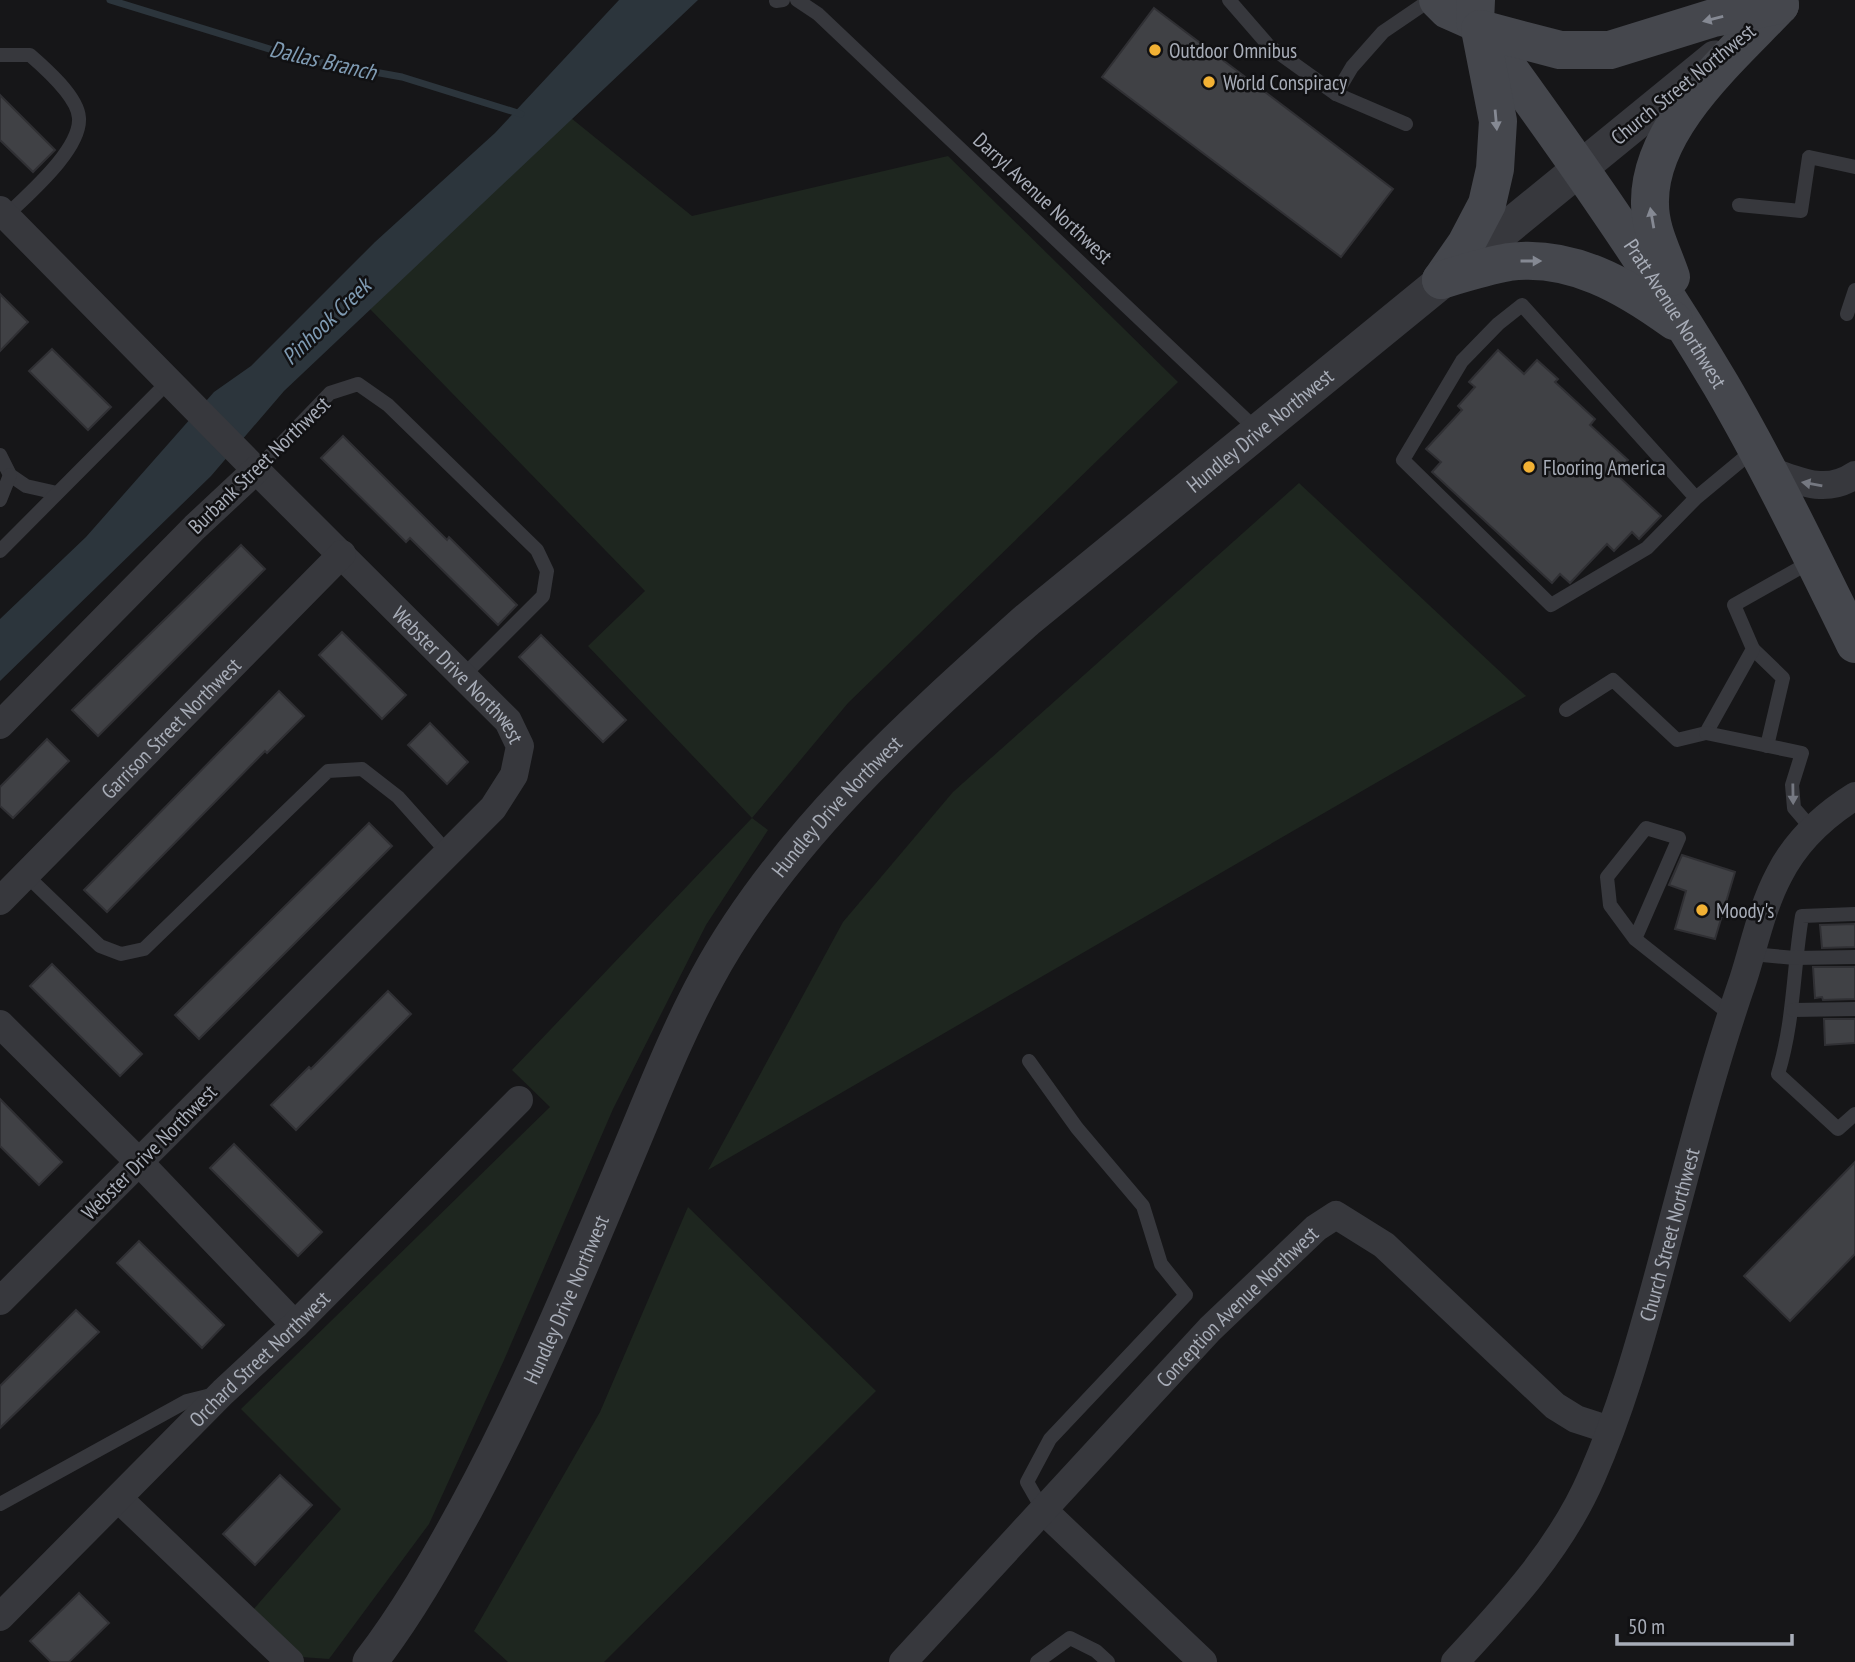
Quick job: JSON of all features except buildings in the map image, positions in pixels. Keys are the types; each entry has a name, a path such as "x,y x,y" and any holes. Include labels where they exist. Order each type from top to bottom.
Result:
{"main road":[{"path":"1438,0 1448,10 1477,17 1560,50 1610,50 1713,18 1783,3"},
{"path":"1687,330 1654,230 1650,205 1652,180 1661,152 1675,124 1712,77 1783,3"},
{"path":"1441,280 1466,244 1487,204 1495,169 1498,121 1477,17"},
{"name":"Pratt Avenue Northwest","path":"1477,17 1687,330 1762,459 1855,644"},
{"path":"1441,280 1512,262 1540,261 1582,270 1610,280 1645,300 1687,330"}],"street":[{"name":"Church Street Northwest","path":"1579,167 1783,3"},
{"name":"Hundley Drive Northwest","path":"370,1662 447,1543 498,1449 538,1367 672,1050 707,977 741,922 780,870 872,765 942,696 1027,620 1579,167"},
{"name":"Webster Drive Northwest","path":"0,1301 493,808 514,775 520,746 508,721 464,675 256,470 3,213"},
{"path":"1762,459 1798,482 1827,487 1841,484 1855,475"},
{"name":"Burbank Street Northwest","path":"0,725 195,527 256,470"},
{"name":"Garrison Street Northwest","path":"0,901 342,554"},
{"name":"Church Street Northwest","path":"1455,1662 1511,1601 1569,1523 1592,1476 1636,1355 1731,1015 1779,875 1812,829 1824,817 1855,796"},
{"path":"0,1024 139,1162 295,1325"},
{"name":"Orchard Street Northwest","path":"0,1617 519,1100"},
{"name":"Conception Avenue Northwest","path":"914,1658 1043,1510 1210,1329 1315,1228 1336,1215 1384,1245 1555,1406 1576,1419 1610,1430"},
{"path":"119,1499 290,1662"},
{"path":"1043,1510 1203,1662"}],"lane":[{"name":"Darryl Avenue Northwest","path":"797,0 818,15 1257,430"},
{"path":"1229,0 1269,46 1336,94 1406,124"},
{"path":"1336,94 1352,67 1383,32 1430,0"},
{"path":"0,55 30,55 53,74 68,94 79,117 76,137 55,166 3,213"},
{"path":"1739,205 1801,211 1809,157 1855,167"},
{"path":"1847,314 1855,290"},
{"path":"1696,498 1522,306 1498,324 1462,360 1403,460 1550,605 1647,548 1696,498 1762,459"},
{"name":"Burbank Street Northwest","path":"256,470 330,393 358,384 388,405 537,550 547,571 543,596 464,675"},
{"path":"0,551 57,493 175,386"},
{"path":"0,455 10,475 26,486 57,493"},
{"path":"0,500 10,475"},
{"path":"1767,746 1783,678 1754,649 1734,605 1813,560"},
{"path":"1706,733 1754,649"},
{"path":"1566,710 1613,680 1678,740 1706,733 1802,753 1792,785 1794,808 1812,829"},
{"path":"26,875 100,946 121,954 144,949 328,771 362,769 398,797 448,853"},
{"path":"1635,939 1679,838 1646,828 1607,877 1609,905 1635,939 1731,1015"},
{"path":"1855,914 1802,916 1795,958 1793,1010 1785,1052 1777,1074 1838,1129 1855,1114"},
{"path":"1752,954 1795,958 1855,957"},
{"path":"1793,1010 1855,1009"},
{"path":"1029,1061 1077,1128 1143,1206 1161,1264 1186,1296 1050,1439 1027,1482 1043,1510"},
{"path":"0,1504 187,1401 223,1392"},
{"path":"1037,1662 1070,1638 1096,1651 1108,1662"}],"shaded area":[{"path":"571,118 692,216 948,156 1178,382 848,703 752,818 588,646 645,591 370,309"},
{"path":"1299,483 1526,696 708,1170 843,922 953,792"},
{"path":"752,818 768,830 706,925 613,1109 429,1524 329,1659 301,1657 252,1611 341,1509 241,1409 550,1107 512,1070"},
{"path":"688,1207 876,1391 604,1662 508,1662 474,1631 600,1412"}],"water":[{"name":"Pinhook Creek","path":"619,0 698,0 284,391 211,476 0,681 0,619 86,537 214,392 251,366 375,242 495,133"}],"waterway":[{"name":"Dallas Branch","path":"110,0 302,59 402,77 521,114"}],"place":[{"name":"Outdoor Omnibus","path":"1155,50"},
{"name":"World Conspiracy","path":"1209,82"},
{"name":"Flooring America","path":"1529,467"},
{"name":"Moody's","path":"1702,910"}]}
